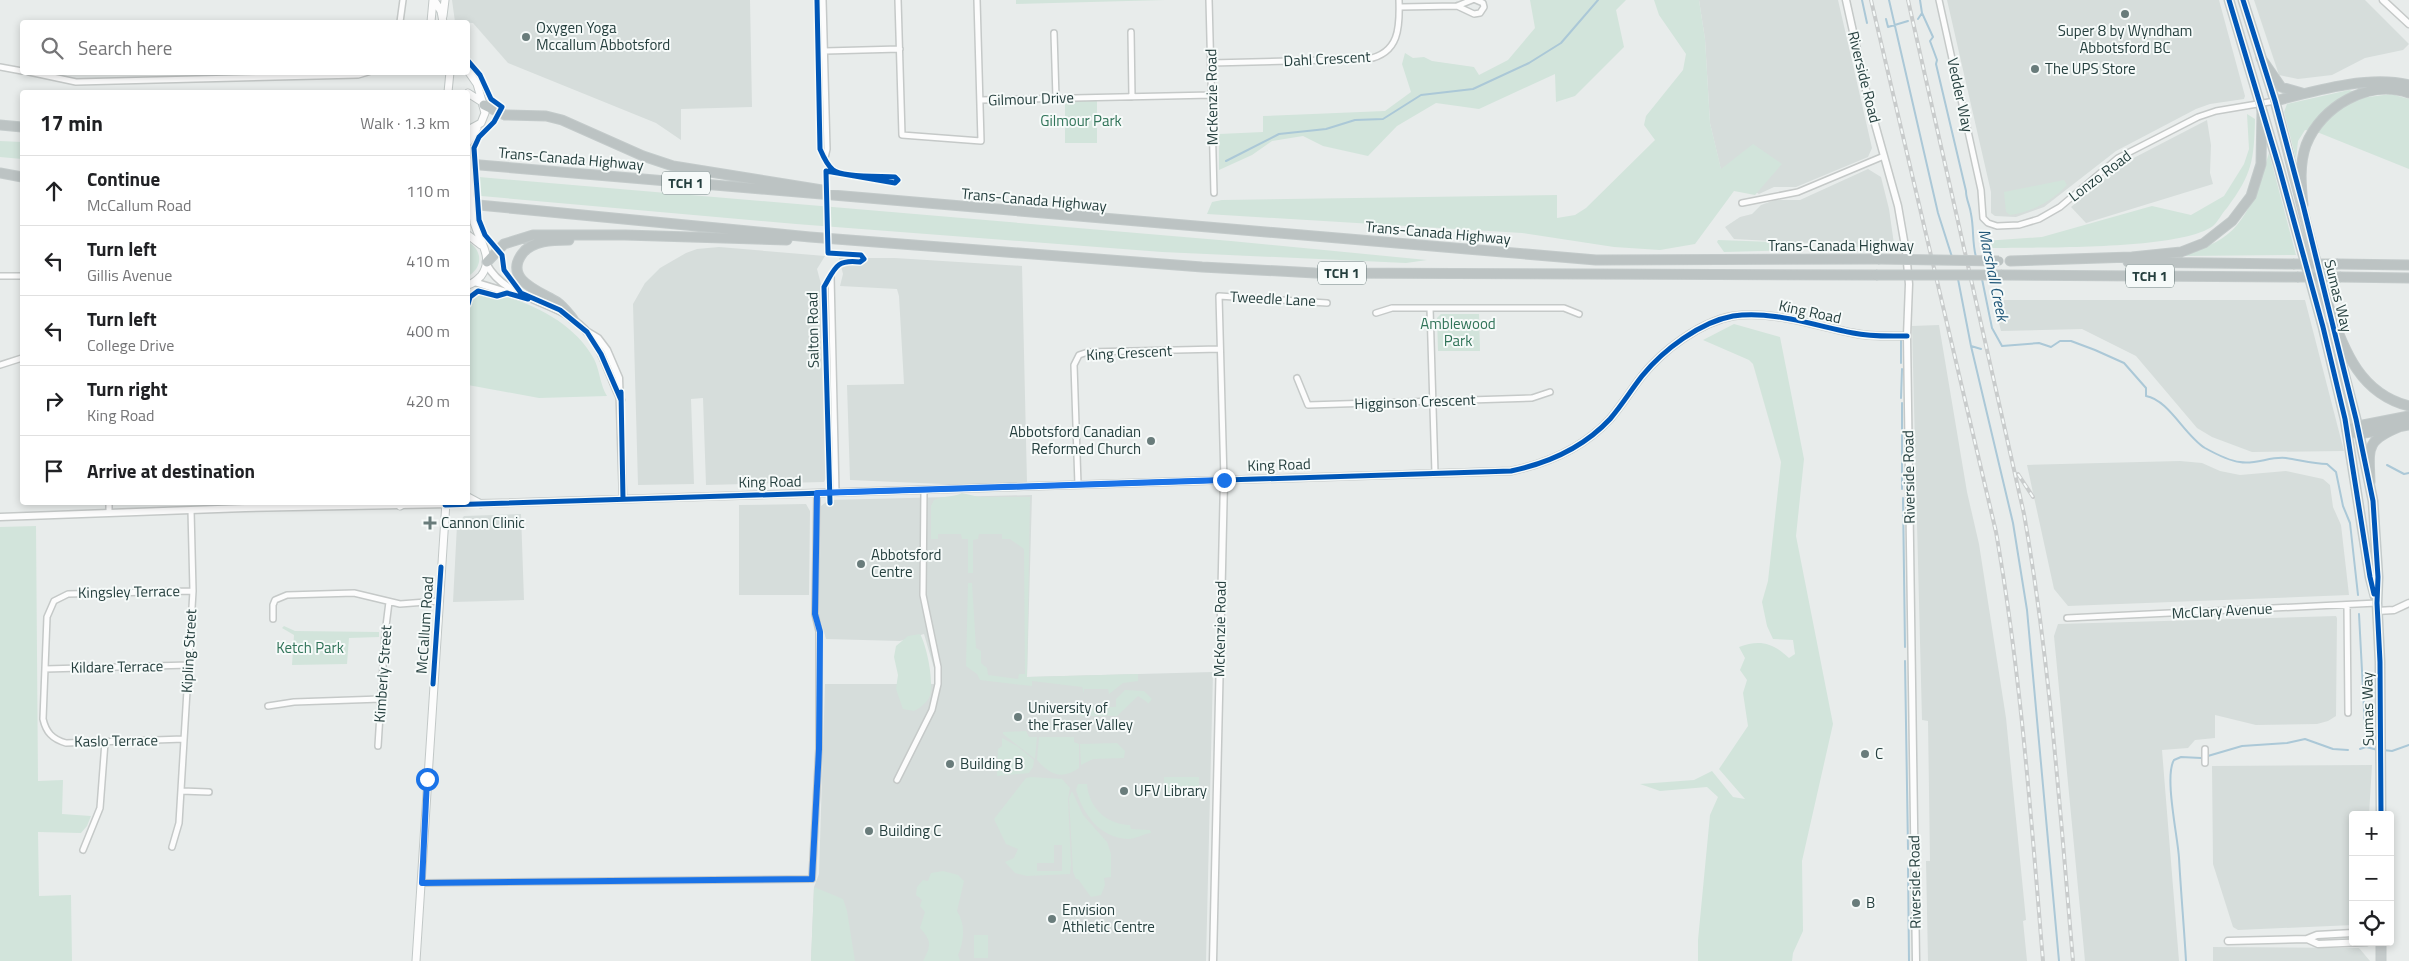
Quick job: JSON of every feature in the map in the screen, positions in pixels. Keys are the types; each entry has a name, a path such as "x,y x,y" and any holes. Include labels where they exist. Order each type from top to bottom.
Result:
{"highway":[{"name":"Sumas Way","path":"2229,0 2323,326 2347,430 2370,577 2377,607"},
{"name":"Sumas Way","path":"2243,0 2275,101 2303,205 2359,430 2370,482 2378,577 2381,811"},
{"path":"2261,58 2281,87 2289,91 2307,93"},
{"path":"2275,101 2307,93 2374,81 2409,85"},
{"path":"2303,205 2300,177 2302,158 2306,144 2327,115 2342,103 2360,93 2384,89 2409,93"},
{"path":"483,103 506,114 546,116 562,120 643,156 679,168 904,203"},
{"path":"2010,261 2132,257 2181,252 2204,243 2232,221 2251,196 2261,164 2261,108"},
{"path":"0,125 20,127"},
{"name":"Trans-Canada Highway","path":"470,162 904,203 1596,260 1878,259 2409,265"},
{"path":"0,169 20,170"},
{"path":"0,173 20,177"},
{"name":"Trans-Canada Highway","path":"470,204 810,237 1202,268 1315,273 2376,277 2409,279"},
{"path":"487,264 504,244 524,237 552,234 736,240 793,240 810,237"},
{"path":"573,319 558,303 534,290 522,280 517,269 520,257 526,249 544,242 605,239 625,235"},
{"path":"2324,294 2353,365 2369,384 2388,399 2409,406"},
{"path":"2359,430 2409,416"},
{"path":"2347,430 2409,425"},
{"path":"2370,482 2369,454 2374,441 2380,435 2399,426"},
{"path":"2381,946 2381,961"}],"main road":[{"path":"434,0 443,20"},
{"path":"432,20 434,0"},
{"path":"443,20 445,0"},
{"path":"470,74 477,84 485,113 481,123 470,139"},
{"path":"448,90 450,75"},
{"path":"470,95 483,103"},
{"path":"470,129 481,123"},
{"path":"470,194 474,222 487,264 470,285"},
{"path":"470,237 483,247"},
{"path":"470,498 481,504"},
{"name":"McCallum Road","path":"416,961 445,505"}],"street":[{"path":"400,20 403,0"},
{"path":"823,0 827,149 825,158"},
{"path":"825,51 900,48 898,0"},
{"path":"977,0 981,100"},
{"name":"McKenzie Road","path":"1209,0 1214,193"},
{"name":"Dahl Crescent","path":"1211,63 1368,59 1386,54 1396,37 1400,7 1399,0"},
{"path":"1400,7 1457,6 1472,0"},
{"path":"1457,6 1474,14 1480,13 1484,7 1483,3 1476,0"},
{"name":"Riverside Road","path":"1846,0 1898,206 1909,284 1906,336 1916,961"},
{"name":"Vedder Way","path":"1939,0 1981,190"},
{"path":"2384,0 2409,24"},
{"path":"1131,32 1132,97"},
{"path":"1054,33 1056,98"},
{"name":"Gilmour Drive","path":"900,48 902,135 981,141 981,100 1212,95"},
{"path":"0,67 20,71"},
{"path":"43,75 76,82 323,75"},
{"name":"Lonzo Road","path":"1981,190 1983,218 1988,223 1997,226 2026,224 2060,207 2118,158 2198,117 2216,111 2261,108 2275,101"},
{"path":"1742,203 1798,192 1884,156"},
{"path":"487,264 500,283 536,301 560,310 587,332 598,338 607,350 620,378 623,499"},
{"path":"0,276 20,276"},
{"name":"Salton Road","path":"831,276 836,493"},
{"path":"470,285 536,301"},
{"name":"McKenzie Road","path":"1213,961 1224,480 1219,296"},
{"name":"Tweedle Lane","path":"1219,296 1327,302"},
{"path":"1376,313 1392,308 1564,308 1579,314"},
{"path":"1430,308 1435,473"},
{"name":"King Road","path":"470,504 1511,471 1556,458 1586,440 1610,420 1642,376 1668,350 1697,331 1731,317 1749,315 1773,316 1856,334 1906,336"},
{"name":"King Crescent","path":"1078,484 1074,365 1079,355 1088,352 1220,349"},
{"path":"0,365 20,359"},
{"name":"Higginson Crescent","path":"1297,378 1308,405 1532,398 1550,392"},
{"path":"897,780 932,710 938,684 938,667 923,595 924,490"},
{"path":"422,883 812,879 819,749 820,632 815,614 817,493"},
{"path":"109,505 109,512"},
{"name":"King Road","path":"0,516 191,510 245,506 415,505"},
{"name":"Kipling Street","path":"172,847 179,823 189,666 193,591 191,510"},
{"name":"Kingsley Terrace","path":"47,617 54,601 68,594 193,591"},
{"path":"273,619 275,600 287,594 367,594 389,602 413,604 425,601 439,601"},
{"name":"Kimberly Street","path":"378,746 385,634 389,602"},
{"path":"2377,607 2394,610 2409,603"},
{"name":"McClary Avenue","path":"2067,618 2347,605 2377,607"},
{"name":"Sumas Way","path":"2347,605 2348,714"},
{"name":"Kaslo Terrace","path":"47,617 43,719 46,728 52,736 58,741 66,742 184,739"},
{"name":"Kildare Terrace","path":"45,669 189,666"},
{"path":"268,706 294,702 381,699"},
{"path":"82,850 100,808 105,742"},
{"path":"2205,749 2205,763"},
{"path":"181,791 210,792"},
{"path":"2228,941 2307,939 2317,935 2349,934"},
{"path":"2307,939 2318,944 2349,943"}],"shaded area":[{"path":"452,0 750,0 752,107 681,109 681,140 656,123 508,63 473,23 470,23 470,20 455,20"},
{"path":"1699,0 1838,0 1872,148 1868,157 1796,187 1774,187 1759,194 1721,170 1710,123 1705,39"},
{"path":"1947,0 2219,0 2245,96 2244,99 2210,104 2196,109 2116,151 2044,207 2016,217 1995,216 1991,213 1991,192"},
{"path":"2254,0 2365,0 2409,44 2403,50 2365,58 2332,75 2298,79 2279,75"},
{"path":"2207,120 2211,145 2210,173 2213,184 2086,223 2071,207 2124,163"},
{"path":"1868,169 1881,177 1889,209 1894,244 1833,249 1828,247 1828,244 1734,239 1725,227 1740,217 1752,214 1761,205 1775,200 1800,200"},
{"path":"719,247 825,256 817,269 821,284 826,478 824,482 706,485 703,398 691,399 694,484 638,485 633,304 645,283 660,268 697,249"},
{"path":"839,258 895,258 1022,266 1027,483 966,485 850,480 847,385 904,384 897,289 840,286 843,274"},
{"path":"1993,300 2305,300 2344,451 2252,452 2212,437 2197,428 2136,356 2082,329 2001,331"},
{"path":"1939,325 1967,492 1979,544 2006,718 2026,920 2023,921 2027,961 1928,961 1926,861 1930,861 1928,721 1922,720 1912,326"},
{"path":"2180,461 2202,463 2220,471 2240,475 2286,471 2323,479 2330,485 2333,507 2341,525 2349,595 2068,606 2054,589 2027,465"},
{"name":"University of the Fraser Valley","path":"1032,495 1027,677 1213,672 1206,961 811,961 814,887 819,874 825,684 934,684 934,668 924,634 900,641 826,639 819,614 821,506 829,500"},
{"path":"806,504 810,511 809,595 739,595 739,505"},
{"path":"521,514 524,600 453,602 457,525 464,516"},
{"path":"2336,616 2336,716 2328,721 2317,724 2256,725 2215,715 2215,738 2195,740 2188,748 2162,750 2179,961 2085,961 2054,636 2058,624"},
{"path":"2372,765 2369,811 2349,811 2349,925 2238,930 2233,927 2213,864 2212,766"},
{"path":"2213,947 2359,948 2370,961 2213,961"}],"green space":[{"path":"1016,0 1165,0 1016,4"},
{"path":"1530,0 1626,0 1616,10 1624,47 1575,96 1556,102 1555,74 1479,109 1436,103 1397,126 1368,156 1323,146 1303,136 1272,141 1252,155 1219,170 1219,134 1263,132 1263,116 1385,111 1411,92 1402,64 1405,53 1413,58 1424,57 1432,61 1474,67 1479,75 1508,60 1535,28"},
{"path":"1654,0 1699,0 1705,39 1710,123 1721,169 1753,144 1782,164 1755,195 1734,191 1695,244 1660,250 1614,247 1522,233 1207,214 1212,202 1222,200 1557,195 1557,218 1575,215 1586,208 1655,140 1644,125 1646,116 1683,70 1686,54 1659,15"},
{"path":"2349,90 2369,97 2391,94 2409,99 2409,169 2317,132 2305,130 2298,141 2296,159 2284,112 2287,104"},
{"name":"Gilmour Park","path":"1097,98 1097,143 1065,143 1065,99"},
{"path":"2247,114 2255,119 2254,146 2250,167 2242,186 2213,226 2195,234 2137,244 1982,248 1984,241 2042,237 2152,206 2191,215 2224,196 2244,164 2249,149"},
{"path":"0,141 20,142 20,159 0,157"},
{"path":"2269,153 2296,255 2184,256 2216,242 2237,225 2245,215 2257,190"},
{"path":"479,177 1231,241 1427,260 1406,263 1162,252 796,224 481,196"},
{"path":"2064,180 2067,185 2041,205 2018,214 2010,215 2006,212 2004,192"},
{"path":"1718,240 1803,243 1803,250 1724,252 1717,242"},
{"path":"470,243 479,254 479,264 470,275"},
{"path":"478,289 511,298 528,304 559,321 573,332 594,359 607,396 539,398 470,385 470,294"},
{"name":"Amblewood Park","path":"1441,314 1479,314 1480,351 1438,351 1437,318"},
{"path":"1734,324 1780,337 1804,459 1796,536 1833,724 1802,861 1803,931 1793,953 1792,961 1698,961 1698,940 1710,815 1718,797 1707,787 1660,791 1640,784 1694,780 1712,771 1733,797 1745,799 1719,769 1748,726 1743,693 1747,680 1740,670 1745,658 1739,647 1760,643 1772,646 1789,658 1795,654 1793,640 1773,639 1767,626 1762,602 1768,581 1781,462 1753,364 1749,360 1703,340"},
{"path":"962,493 979,497 1030,497 1027,677 1138,674 1138,681 1123,683 1109,694 1108,689 1084,689 1084,694 1082,687 1032,681 1032,686 980,680 977,674 966,666 968,583 972,583 976,648 981,651 981,663 987,668 988,675 1018,679 1019,674 1025,674 1024,549 1010,539 1002,539 1002,534 979,534 978,539 973,540 973,573 968,573 968,539 962,539 961,534 938,534 938,539 931,539 931,506 934,500"},
{"path":"36,526 38,781 63,780 62,814 91,816 87,826 81,833 38,832 39,896 71,895 72,961 0,961 0,527"},
{"name":"Ketch Park","path":"284,626 295,631 379,632 379,637 349,638 347,664 292,665 294,635 282,628"},
{"path":"920,634 929,666 931,692 926,702 914,711 903,709 896,689 898,675 894,657 896,646 908,636"},
{"path":"1125,690 1144,691 1152,699 1148,704 1138,696 1117,716 1108,716 1106,714 1106,716 1080,716 1080,708 1083,707 1116,707 1116,699"},
{"path":"1026,731 1029,737 1037,737 1035,759 1003,734 1003,732"},
{"path":"1039,737 1074,737 1074,742 1079,744 1079,768 1062,775 1047,769 1037,760"},
{"path":"1002,738 1017,746 1034,760 1033,767 1029,773 997,776 998,749 1002,746"},
{"path":"1117,743 1125,751 1124,758 1093,759 1081,765 1080,744"},
{"path":"1164,777 1199,777 1199,792 1164,793"},
{"path":"1026,778 1062,779 1070,788 1068,799 1070,874 1027,876 1015,873 1005,862 1014,858 1018,849 1006,844 994,819","holes":["1054,845 1062,845 1062,871 1037,871 1037,863 1054,863"]},
{"path":"1078,784 1087,784 1091,800 1106,818 1113,822 1130,825 1131,829 1150,830 1151,833 1128,839 1118,838 1101,829 1083,808 1076,790"},
{"path":"1072,791 1083,815 1107,842 1111,854 1111,877 1104,878 1105,885 1101,895 1091,897 1078,879 1076,879 1073,872 1069,798"},
{"path":"943,871 958,875 964,881 957,911 963,927 963,939 958,955 960,961 923,961 929,944 927,937 920,928 925,912 920,906 922,900 916,895 917,887 923,880 928,881 931,873"},
{"path":"814,887 843,899 847,911 855,961 811,961"},
{"path":"974,935 988,935 988,958 974,958"}],"waterway":[{"path":"1226,161 1279,134 1326,129 1355,120 1383,119 1421,95 1473,89 1529,63 1561,43 1598,0"},
{"path":"1862,0 1867,23"},
{"path":"1889,0 1938,213 1952,257"},
{"name":"Marshall Creek","path":"1920,0 1922,13 1933,37 1930,41 1937,60 1936,64 1966,191 1976,257"},
{"name":"Marshall Creek","path":"1918,19 1922,13"},
{"path":"1886,19 1888,27 1908,21"},
{"path":"1958,279 1971,346 1981,349"},
{"name":"Marshall Creek","path":"1982,279 1992,328 2002,346 2039,343 2051,347 2060,341 2071,341 2124,363 2146,388 2146,396 2154,399 2170,411 2205,448 2227,458 2246,463 2286,458 2327,464 2336,472 2343,506 2350,523 2358,595"},
{"path":"1901,340 1901,363"},
{"path":"1971,346 2013,523 2027,610 2059,961"},
{"path":"1901,398 1902,369"},
{"path":"1902,403 1902,489"},
{"path":"2387,465 2404,474 2409,473"},
{"path":"1903,498 1905,647"},
{"name":"Marshall Creek","path":"2359,614 2366,747"},
{"path":"1905,661 1908,849"},
{"path":"2186,961 2179,858 2170,779 2174,760 2181,757 2201,758 2242,746 2287,743 2305,739 2333,749 2348,750"},
{"name":"Marshall Creek","path":"2383,750 2392,751 2409,745"},
{"name":"Marshall Creek","path":"2366,747 2378,750"},
{"name":"Marshall Creek","path":"2360,749 2366,747"},
{"path":"1908,866 1909,961"}],"railway":[{"path":"1871,0 1996,532 2019,692 2043,961"},
{"path":"1908,0 2024,514 2048,681 2073,961"},
{"path":"2018,474 2033,497"}],"cycle path":[{"path":"817,0 821,152 829,166 838,173 895,177 898,180 895,183 826,171 828,253 861,255 864,259 860,262 846,262 837,266 824,287 830,503"},
{"path":"2229,0 2279,167 2323,327 2345,419 2374,594"},
{"path":"2243,0 2275,101 2303,205 2356,419 2373,501 2378,577 2381,811"},
{"path":"470,63 480,75 491,99 502,107 494,122 479,137 474,148 479,220 485,235 502,255 504,270 521,293 560,310 587,332 601,354 621,400"},
{"path":"470,297 478,291 497,296 507,293 528,299"},
{"path":"470,504 1511,471 1552,458 1589,438 1610,419 1642,376 1660,356 1683,338 1720,319 1733,316 1763,315 1860,334 1907,336"},
{"path":"621,392 623,499"},
{"path":"433,684 441,567"}],"place":[{"name":"Super 8 by Wyndham Abbotsford BC","path":"2125,14"},
{"name":"Oxygen Yoga Mccallum Abbotsford","path":"526,37"},
{"name":"The UPS Store","path":"2035,69"},
{"name":"Abbotsford Canadian Reformed Church","path":"1151,441"},
{"name":"Cannon Clinic","path":"430,523"},
{"name":"Abbotsford Centre","path":"861,564"},
{"name":"University of the Fraser Valley","path":"1018,717"},
{"name":"C","path":"1865,754"},
{"name":"Building B","path":"950,764"},
{"name":"UFV Library","path":"1124,791"},
{"name":"Building C","path":"869,831"},
{"name":"B","path":"1856,903"},
{"name":"Envision Athletic Centre","path":"1052,919"}],"route":[{"path":"427,779 422,883 812,879 819,749 820,632 815,614 817,493 1224,480"}]}
